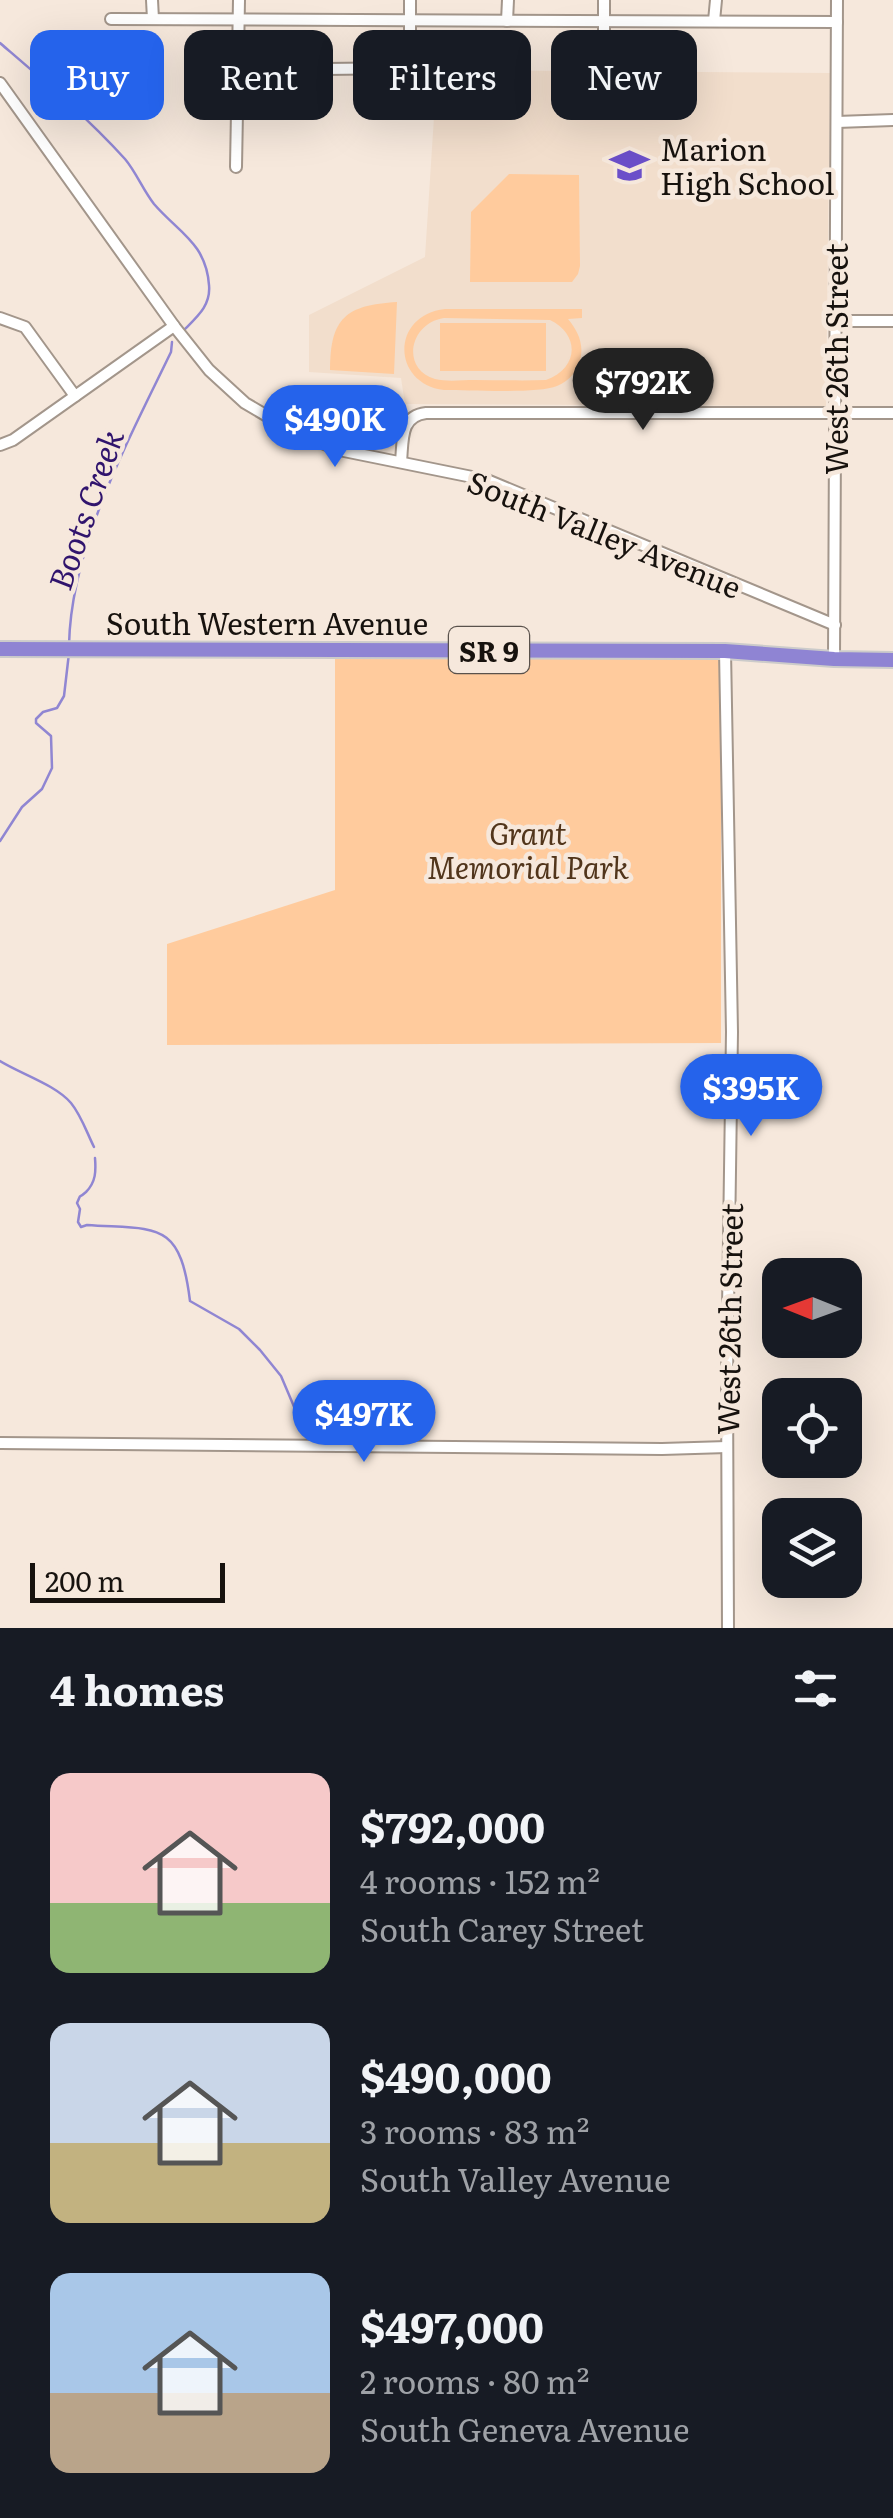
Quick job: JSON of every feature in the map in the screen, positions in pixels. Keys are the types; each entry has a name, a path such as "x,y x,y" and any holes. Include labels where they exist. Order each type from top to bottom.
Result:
{"highway":[{"name":"South Western Avenue","path":"0,649 725,651 893,660"}],"street":[{"path":"152,0 153,19"},
{"path":"236,167 239,0"},
{"path":"410,0 410,30"},
{"path":"508,0 508,21"},
{"path":"604,0 604,30"},
{"path":"714,22 716,0"},
{"name":"West 26th Street","path":"834,659 837,0"},
{"path":"111,19 837,22"},
{"name":"South Valley Avenue","path":"0,83 174,326 208,370 246,403 291,430 339,450 487,480 835,626"},
{"path":"837,122 893,120"},
{"path":"0,318 25,327 74,396"},
{"path":"834,321 893,321"},
{"path":"0,446 174,326"},
{"path":"402,462 403,433 414,414 893,413"},
{"name":"West 26th Street","path":"725,651 732,1032 728,1628"},
{"path":"0,1442 727,1447"}],"shaded area":[{"name":"Marion High School","path":"531,71 551,71 551,120 697,120 697,72 830,73 826,406 405,404 401,378 309,372 309,315 425,257 434,120 531,120"}],"green space":[{"path":"509,174 579,175 580,266 572,282 470,282 471,212"},
{"path":"397,302 394,374 330,370 333,338 344,318 365,307"},
{"path":"445,309 582,309 582,318 568,319 580,341 580,361 566,381 548,388 444,390 427,385 414,375 404,349 407,335 427,314","holes":["444,318 550,320 567,334 572,352 564,368 546,380 440,380 417,366 417,337 432,322"]},
{"path":"440,323 546,323 546,371 440,371"},
{"name":"Grant Memorial Park","path":"335,657 721,657 721,1043 167,1045 167,944 335,890"}],"waterway":[{"name":"Boots Creek","path":"0,43 110,143 129,164 154,204 197,248 207,271 209,292 203,310 184,330"},
{"name":"Boots Creek","path":"69,645 72,608 91,532 120,458 171,352 172,342"},
{"name":"Boots Creek","path":"0,841 22,807 42,789 52,768 51,736 36,719 57,708 64,696 69,653"},
{"name":"Boots Creek","path":"0,1061 65,1097 78,1113 94,1147"},
{"name":"Boots Creek","path":"95,1158 94,1180 77,1203 81,1227 131,1227 161,1234 171,1242 186,1274 190,1301 239,1329 260,1350 281,1376 298,1416 319,1438"}],"place":[{"name":"Marion High School","path":"630,165"}]}
